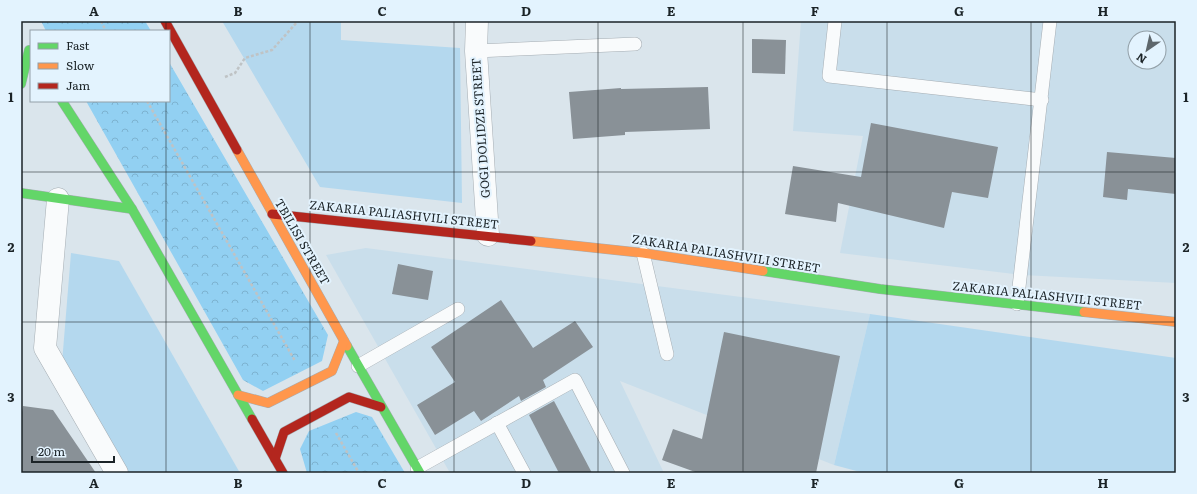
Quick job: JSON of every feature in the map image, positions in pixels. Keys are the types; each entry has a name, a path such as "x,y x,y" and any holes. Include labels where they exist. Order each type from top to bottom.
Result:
{"main road":[{"name":"TBILISI STREET","path":"165,21 202,85 272,214 418,470"},
{"path":"21,84 30,52 24,40"},
{"path":"63,102 132,209 283,473"},
{"path":"21,193 132,209"},
{"name":"ZAKARIA PALIASHVILI STREET","path":"272,214 643,253 880,289 1176,322"},
{"path":"238,395 268,403 332,371 344,341"},
{"path":"275,459 284,432 349,397 381,407"}],"street":[{"name":"GOGI DOLIDZE STREET","path":"477,21 476,51 488,236"},
{"path":"58,199 45,348 117,473"}],"lane":[{"path":"835,21 829,76 1042,100"},
{"path":"1017,304 1042,100 1050,21"},
{"path":"476,51 635,44"},
{"path":"643,253 667,354"},
{"path":"358,366 458,309"},
{"path":"418,470 497,423 574,380 623,473"},
{"path":"497,423 524,473"}],"path":[{"path":"101,21 106,30"},
{"path":"202,85 235,73 245,58 272,50 298,21"},
{"path":"147,102 308,383"},
{"path":"324,411 359,473"}],"shaded area":[{"path":"222,21 341,21 341,40 460,48 462,203 320,187"},
{"path":"801,21 1176,21 1176,283 1023,275 840,253 863,136 793,131"},
{"path":"366,248 870,314 834,465 620,381 664,473 450,473 326,255"},
{"path":"71,253 119,261 240,473 124,473 62,363"},
{"path":"870,314 1176,358 1176,473 864,473 834,465"}],"green space":[{"path":"41,21 145,21 150,30 46,30"},
{"path":"170,64 328,335 322,361 263,391 243,380 87,102 170,102"},
{"path":"356,412 372,417 405,473 307,473 300,449 309,431"}],"building":[{"path":"752,39 786,40 785,74 752,73"},
{"path":"708,87 710,129 625,132 625,135 573,139 569,92 621,88"},
{"path":"871,123 998,147 988,198 952,192 944,228 838,203 836,222 785,214 793,166 861,177"},
{"path":"1107,152 1176,158 1176,194 1128,189 1127,200 1103,197"},
{"path":"398,264 433,271 428,300 392,294"},
{"path":"501,300 533,348 575,321 593,347 543,380 546,387 521,401 519,396 481,421 474,411 435,435 417,405 455,382 431,347"},
{"path":"724,332 840,356 816,473 698,473 662,460 673,429 702,439"},
{"path":"554,401 592,473 559,473 529,415"},
{"path":"23,406 53,410 96,473 21,473 21,418"}],"traffic: fast":[{"path":"21,84 29,50"},
{"path":"63,102 132,209 252,419"},
{"path":"21,193 132,209"},
{"path":"763,271 880,289 1084,312"},
{"path":"347,346 420,473"}],"traffic: slow":[{"path":"237,150 347,346"},
{"path":"531,241 643,253 763,271"},
{"path":"1084,312 1176,322"},
{"path":"238,395 268,403 332,371 344,341"}],"traffic: jam":[{"path":"165,21 237,150"},
{"path":"272,214 531,241"},
{"path":"275,459 284,432 349,397 381,407"},
{"path":"252,419 283,473"}]}
